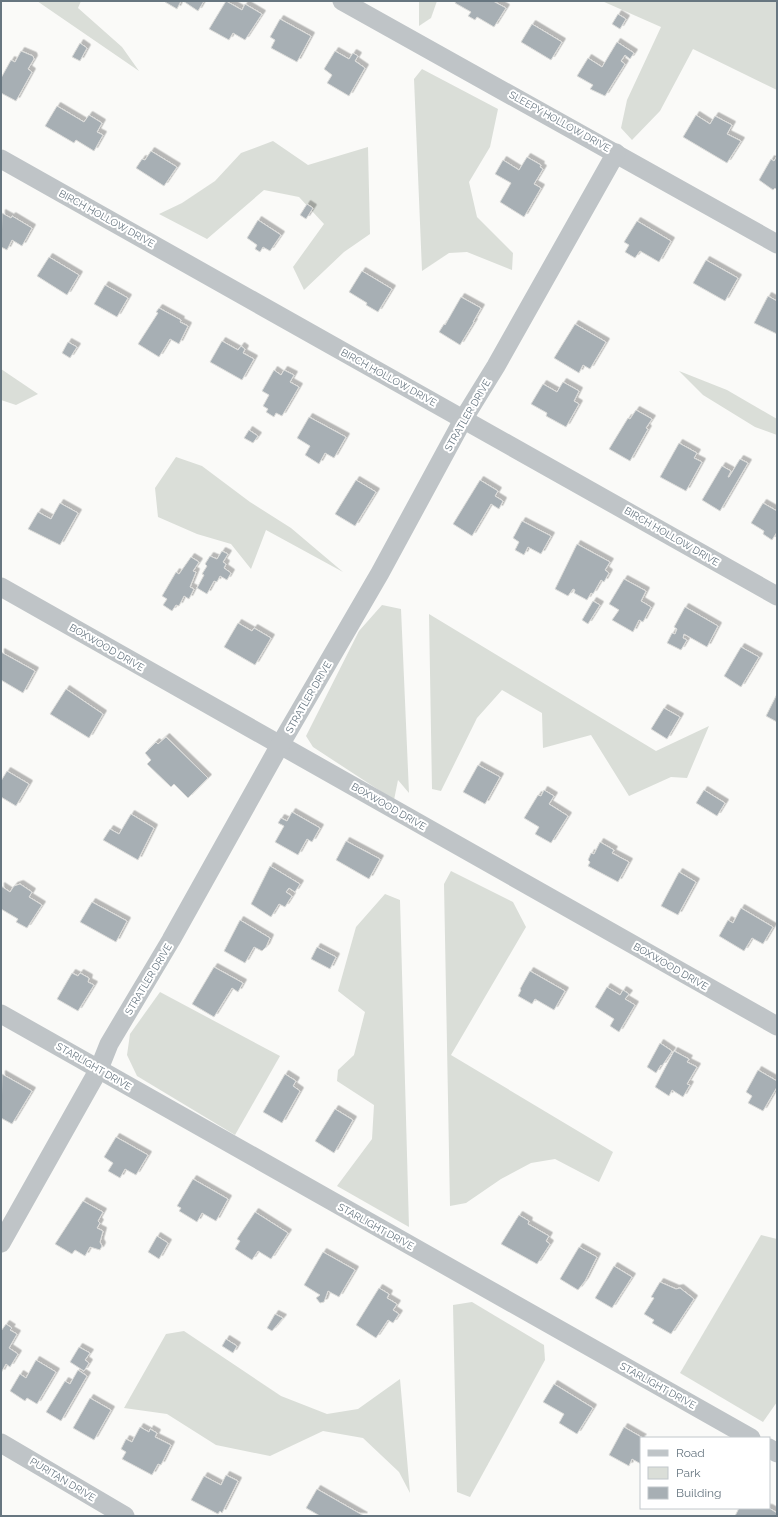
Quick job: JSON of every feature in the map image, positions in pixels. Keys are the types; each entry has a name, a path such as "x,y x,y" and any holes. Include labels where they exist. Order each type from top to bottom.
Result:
{"street":[{"name":"SLEEPY HOLLOW DRIVE","path":"342,1 616,152 777,244"},
{"name":"STRATLER DRIVE","path":"1,1243 99,1069 109,1044 171,940 280,745 380,573 464,418 496,366 616,152"},
{"name":"BIRCH HOLLOW DRIVE","path":"1,159 464,418 777,596"},
{"name":"BOXWOOD DRIVE","path":"1,587 777,1026"},
{"name":"STARLIGHT DRIVE","path":"1,1014 749,1437"},
{"name":"PURITAN DRIVE","path":"1,1443 125,1516"}],"green space":[{"path":"37,1 81,1 78,8 122,47 139,71"},
{"path":"419,1 437,1 431,18 419,26"},
{"path":"602,1 777,1 777,90 693,49 660,111 632,140 621,128 627,100 661,27"},
{"path":"422,69 498,109 490,147 469,182 477,217 513,253 512,270 467,252 449,253 422,271 414,79"},
{"path":"273,141 308,165 368,147 370,234 344,252 304,290 293,267 324,224 299,197 264,190 207,239 159,214 182,203 215,181 241,153"},
{"path":"1,369 38,394 16,405 1,400"},
{"path":"679,371 727,390 777,419 777,435 755,427 703,395"},
{"path":"176,457 202,466 250,502 291,528 343,572 266,530 251,569 231,544 197,534 158,517 155,488"},
{"path":"382,605 401,609 409,793 398,780 394,800 313,747 306,736 359,631"},
{"path":"429,614 656,751 709,726 687,778 671,777 629,796 591,735 543,748 542,713 502,690 477,718 441,791 432,789"},
{"path":"451,871 513,902 526,927 451,1055 613,1152 599,1182 555,1159 531,1163 501,1179 466,1203 450,1206 444,884"},
{"path":"385,894 400,900 409,1227 337,1186 372,1139 374,1105 337,1081 338,1070 354,1055 365,1012 338,991 356,927"},
{"path":"160,992 280,1056 235,1135 137,1076 127,1055 130,1034"},
{"path":"761,1235 777,1239 777,1402 763,1422 680,1373"},
{"path":"472,1302 544,1345 545,1360 470,1497 457,1492 453,1305"},
{"path":"184,1331 281,1396 327,1414 358,1409 400,1379 410,1493 399,1472 363,1438 323,1431 270,1456 216,1445 167,1414 124,1408 166,1334"}],"building":[{"path":"181,1 177,9 165,2"},
{"path":"183,1 204,1 198,11"},
{"path":"226,1 242,10 245,4 262,14 245,40 233,33 229,40 209,29"},
{"path":"456,1 493,1 506,8 494,27 477,17 475,20 468,16 471,12 455,3"},
{"path":"618,14 626,19 620,29 612,24"},
{"path":"280,19 311,36 297,62 271,48 275,40 270,37"},
{"path":"532,24 562,42 551,60 521,42"},
{"path":"617,42 634,53 630,59 625,55 621,61 625,64 605,96 590,89 593,85 577,76 588,58 602,67"},
{"path":"80,43 87,48 80,61 72,57"},
{"path":"21,51 33,56 34,59 28,69 32,72 16,101 1,93 1,78 11,60 15,62"},
{"path":"335,51 349,59 353,53 358,56 355,61 365,68 349,96 327,83 332,75 324,69"},
{"path":"57,106 84,122 89,115 102,123 97,132 103,135 94,151 76,140 74,143 45,126"},
{"path":"696,115 710,124 715,116 732,125 727,134 741,141 727,163 683,137"},
{"path":"151,151 177,167 164,186 136,168 142,159 145,160"},
{"path":"777,156 777,190 775,188 773,190 759,180 771,159 774,161"},
{"path":"527,157 541,165 540,167 543,169 534,184 541,188 524,217 500,202 511,183 495,174 503,160 519,170"},
{"path":"307,204 313,208 306,219 300,215"},
{"path":"2,213 11,218 12,216 32,228 22,246 12,240 7,250 1,247"},
{"path":"258,220 281,235 270,251 263,247 260,252 255,249 257,245 247,238"},
{"path":"637,221 671,241 659,262 640,251 635,258 625,252 629,245 624,242"},
{"path":"49,257 79,275 67,295 37,276"},
{"path":"706,260 738,278 725,301 693,283"},
{"path":"362,271 392,289 378,312 349,292"},
{"path":"105,285 128,298 117,317 94,304"},
{"path":"768,296 777,301 777,334 754,323"},
{"path":"461,297 481,308 460,345 439,332 444,324 445,325"},
{"path":"159,308 181,320 180,322 188,326 179,344 170,339 159,357 138,344 158,313 156,312"},
{"path":"575,324 606,342 590,369 583,365 579,373 554,358"},
{"path":"222,341 238,350 241,346 245,349 243,353 254,359 242,380 210,362"},
{"path":"68,342 77,347 70,358 62,353"},
{"path":"274,370 281,375 284,370 294,375 290,382 299,387 282,416 276,413 274,417 266,412 268,409 263,406 269,395 262,391"},
{"path":"563,382 579,391 574,401 579,404 566,427 546,416 547,413 531,404 543,384 557,392"},
{"path":"636,410 652,419 630,461 609,449 628,418 630,419"},
{"path":"309,417 346,437 334,458 325,453 319,464 305,455 310,446 297,438"},
{"path":"249,430 258,436 253,443 244,438"},
{"path":"679,443 697,453 694,458 702,462 686,491 660,477"},
{"path":"740,459 748,463 720,511 702,500 722,466 731,471 729,477"},
{"path":"356,480 376,492 355,526 335,514"},
{"path":"480,480 498,491 495,496 503,501 499,509 491,504 472,536 453,524"},
{"path":"60,503 78,513 60,545 28,529 38,512 51,519"},
{"path":"763,503 777,511 777,532 772,540 763,534 764,531 751,523"},
{"path":"522,521 551,536 541,554 528,547 524,555 515,550 519,542 513,538"},
{"path":"577,544 610,562 605,570 609,573 604,582 601,580 593,594 591,593 587,600 574,593 575,590 573,589 568,596 555,589"},
{"path":"222,551 228,554 223,562 226,564 224,568 231,573 227,580 220,576 217,582 214,581 207,594 197,588 204,575 202,574 207,566 205,564 210,556 217,559"},
{"path":"191,557 199,562 193,571 196,572 190,587 194,589 189,599 184,596 179,606 176,605 172,611 163,605 167,599 162,596 176,572 179,574"},
{"path":"624,579 646,591 641,601 651,607 643,622 639,620 633,632 612,620 619,610 609,604"},
{"path":"593,601 600,605 588,624 582,620"},
{"path":"685,607 718,626 707,647 684,634 683,638 687,640 681,650 667,643 672,633 675,634 677,629 674,627"},
{"path":"238,623 252,631 254,628 271,638 255,665 224,647"},
{"path":"741,647 759,657 741,687 724,676"},
{"path":"1,652 35,671 23,693 1,680"},
{"path":"66,689 103,714 89,738 50,714"},
{"path":"777,694 777,722 766,716"},
{"path":"664,708 680,717 667,739 651,729"},
{"path":"166,737 208,778 188,798 174,784 171,787 147,764 151,760 145,753 156,742 158,744"},
{"path":"478,765 500,777 485,804 463,792"},
{"path":"7,771 29,784 16,806 1,797 1,781"},
{"path":"544,790 554,796 549,804 568,816 551,843 535,834 539,827 524,818 538,795 541,796"},
{"path":"704,790 725,803 717,816 696,803"},
{"path":"292,812 320,828 312,842 307,839 298,855 275,842 284,826 278,823 281,818 287,821"},
{"path":"131,814 154,828 138,860 103,840 110,829 119,834"},
{"path":"346,841 380,859 369,879 336,860"},
{"path":"600,842 614,850 612,853 629,862 618,882 588,866 590,862 588,860 591,853 594,854"},
{"path":"270,866 300,884 295,892 289,888 286,892 292,896 285,907 279,904 271,917 251,904"},
{"path":"679,872 696,882 678,915 661,906"},
{"path":"20,884 32,892 29,897 42,905 27,928 16,922 18,919 1,909 1,886 10,892 14,886"},
{"path":"92,902 127,921 116,942 80,922"},
{"path":"741,908 773,927 763,944 752,938 744,951 719,936 728,920 733,923"},
{"path":"240,920 270,938 266,947 262,951 254,947 245,963 224,951"},
{"path":"317,947 336,957 330,969 311,959"},
{"path":"214,967 243,983 238,992 232,988 214,1017 192,1004"},
{"path":"530,971 565,991 554,1010 535,999 532,1004 518,996 521,990 520,989"},
{"path":"72,973 78,976 80,973 89,978 88,982 94,985 78,1011 57,999"},
{"path":"607,987 620,995 623,990 629,994 625,999 635,1005 619,1032 610,1026 614,1019 595,1007"},
{"path":"660,1043 672,1051 656,1073 647,1067"},
{"path":"674,1051 689,1059 687,1062 697,1067 687,1084 690,1085 683,1097 672,1090 669,1096 655,1087"},
{"path":"758,1070 777,1081 777,1087 763,1111 748,1103 752,1096 746,1092"},
{"path":"2,1074 32,1091 12,1124 1,1118"},
{"path":"285,1074 296,1081 293,1086 300,1091 282,1123 263,1112"},
{"path":"335,1109 353,1120 334,1153 315,1141"},
{"path":"116,1137 148,1155 136,1175 125,1169 120,1178 108,1171 113,1163 104,1157"},
{"path":"193,1179 228,1199 216,1221 202,1213 197,1222 179,1211 181,1208 177,1206"},
{"path":"83,1201 103,1212 98,1221 100,1223 97,1228 103,1231 100,1242 102,1246 100,1250 90,1247 85,1256 75,1250 72,1254 55,1244"},
{"path":"255,1212 288,1233 271,1259 258,1251 252,1260 235,1249 240,1241 237,1239"},
{"path":"519,1215 529,1221 528,1224 549,1236 546,1241 550,1244 537,1264 501,1244"},
{"path":"157,1236 168,1243 159,1259 148,1252"},
{"path":"579,1247 597,1257 585,1281 578,1290 560,1279"},
{"path":"323,1252 355,1270 339,1297 328,1291 324,1302 320,1303 316,1298 320,1295 304,1285"},
{"path":"614,1266 632,1277 612,1308 595,1298"},
{"path":"660,1282 676,1289 680,1288 694,1299 671,1334 652,1323 654,1320 644,1314 654,1298 651,1297"},
{"path":"379,1288 389,1294 387,1298 397,1304 393,1310 399,1314 393,1323 388,1320 376,1338 356,1325"},
{"path":"275,1314 283,1318 272,1331 267,1328"},
{"path":"6,1324 12,1328 10,1330 17,1334 9,1348 18,1354 10,1367 6,1364 1,1373 1,1331"},
{"path":"226,1339 237,1346 233,1353 222,1346"},
{"path":"79,1347 90,1353 85,1360 89,1363 84,1371 70,1362"},
{"path":"36,1360 56,1372 37,1404 27,1398 25,1401 10,1391 20,1374 26,1378"},
{"path":"78,1370 87,1376 61,1421 46,1412 65,1381 70,1384"},
{"path":"554,1384 593,1408 577,1434 559,1423 564,1414 543,1402"},
{"path":"90,1398 111,1410 94,1440 73,1428"},
{"path":"140,1427 149,1432 150,1429 157,1433 155,1437 171,1445 161,1465 158,1464 152,1475 122,1459 126,1452 121,1449 126,1439 132,1442"},
{"path":"624,1427 641,1437 640,1437 640,1463 632,1459 629,1466 609,1455"},
{"path":"226,1475 238,1481 222,1513 220,1511 218,1514 191,1500 204,1476 221,1485"},
{"path":"317,1489 364,1516 320,1516 306,1508"},
{"path":"738,1509 770,1509 777,1513 777,1516 735,1516"}]}
